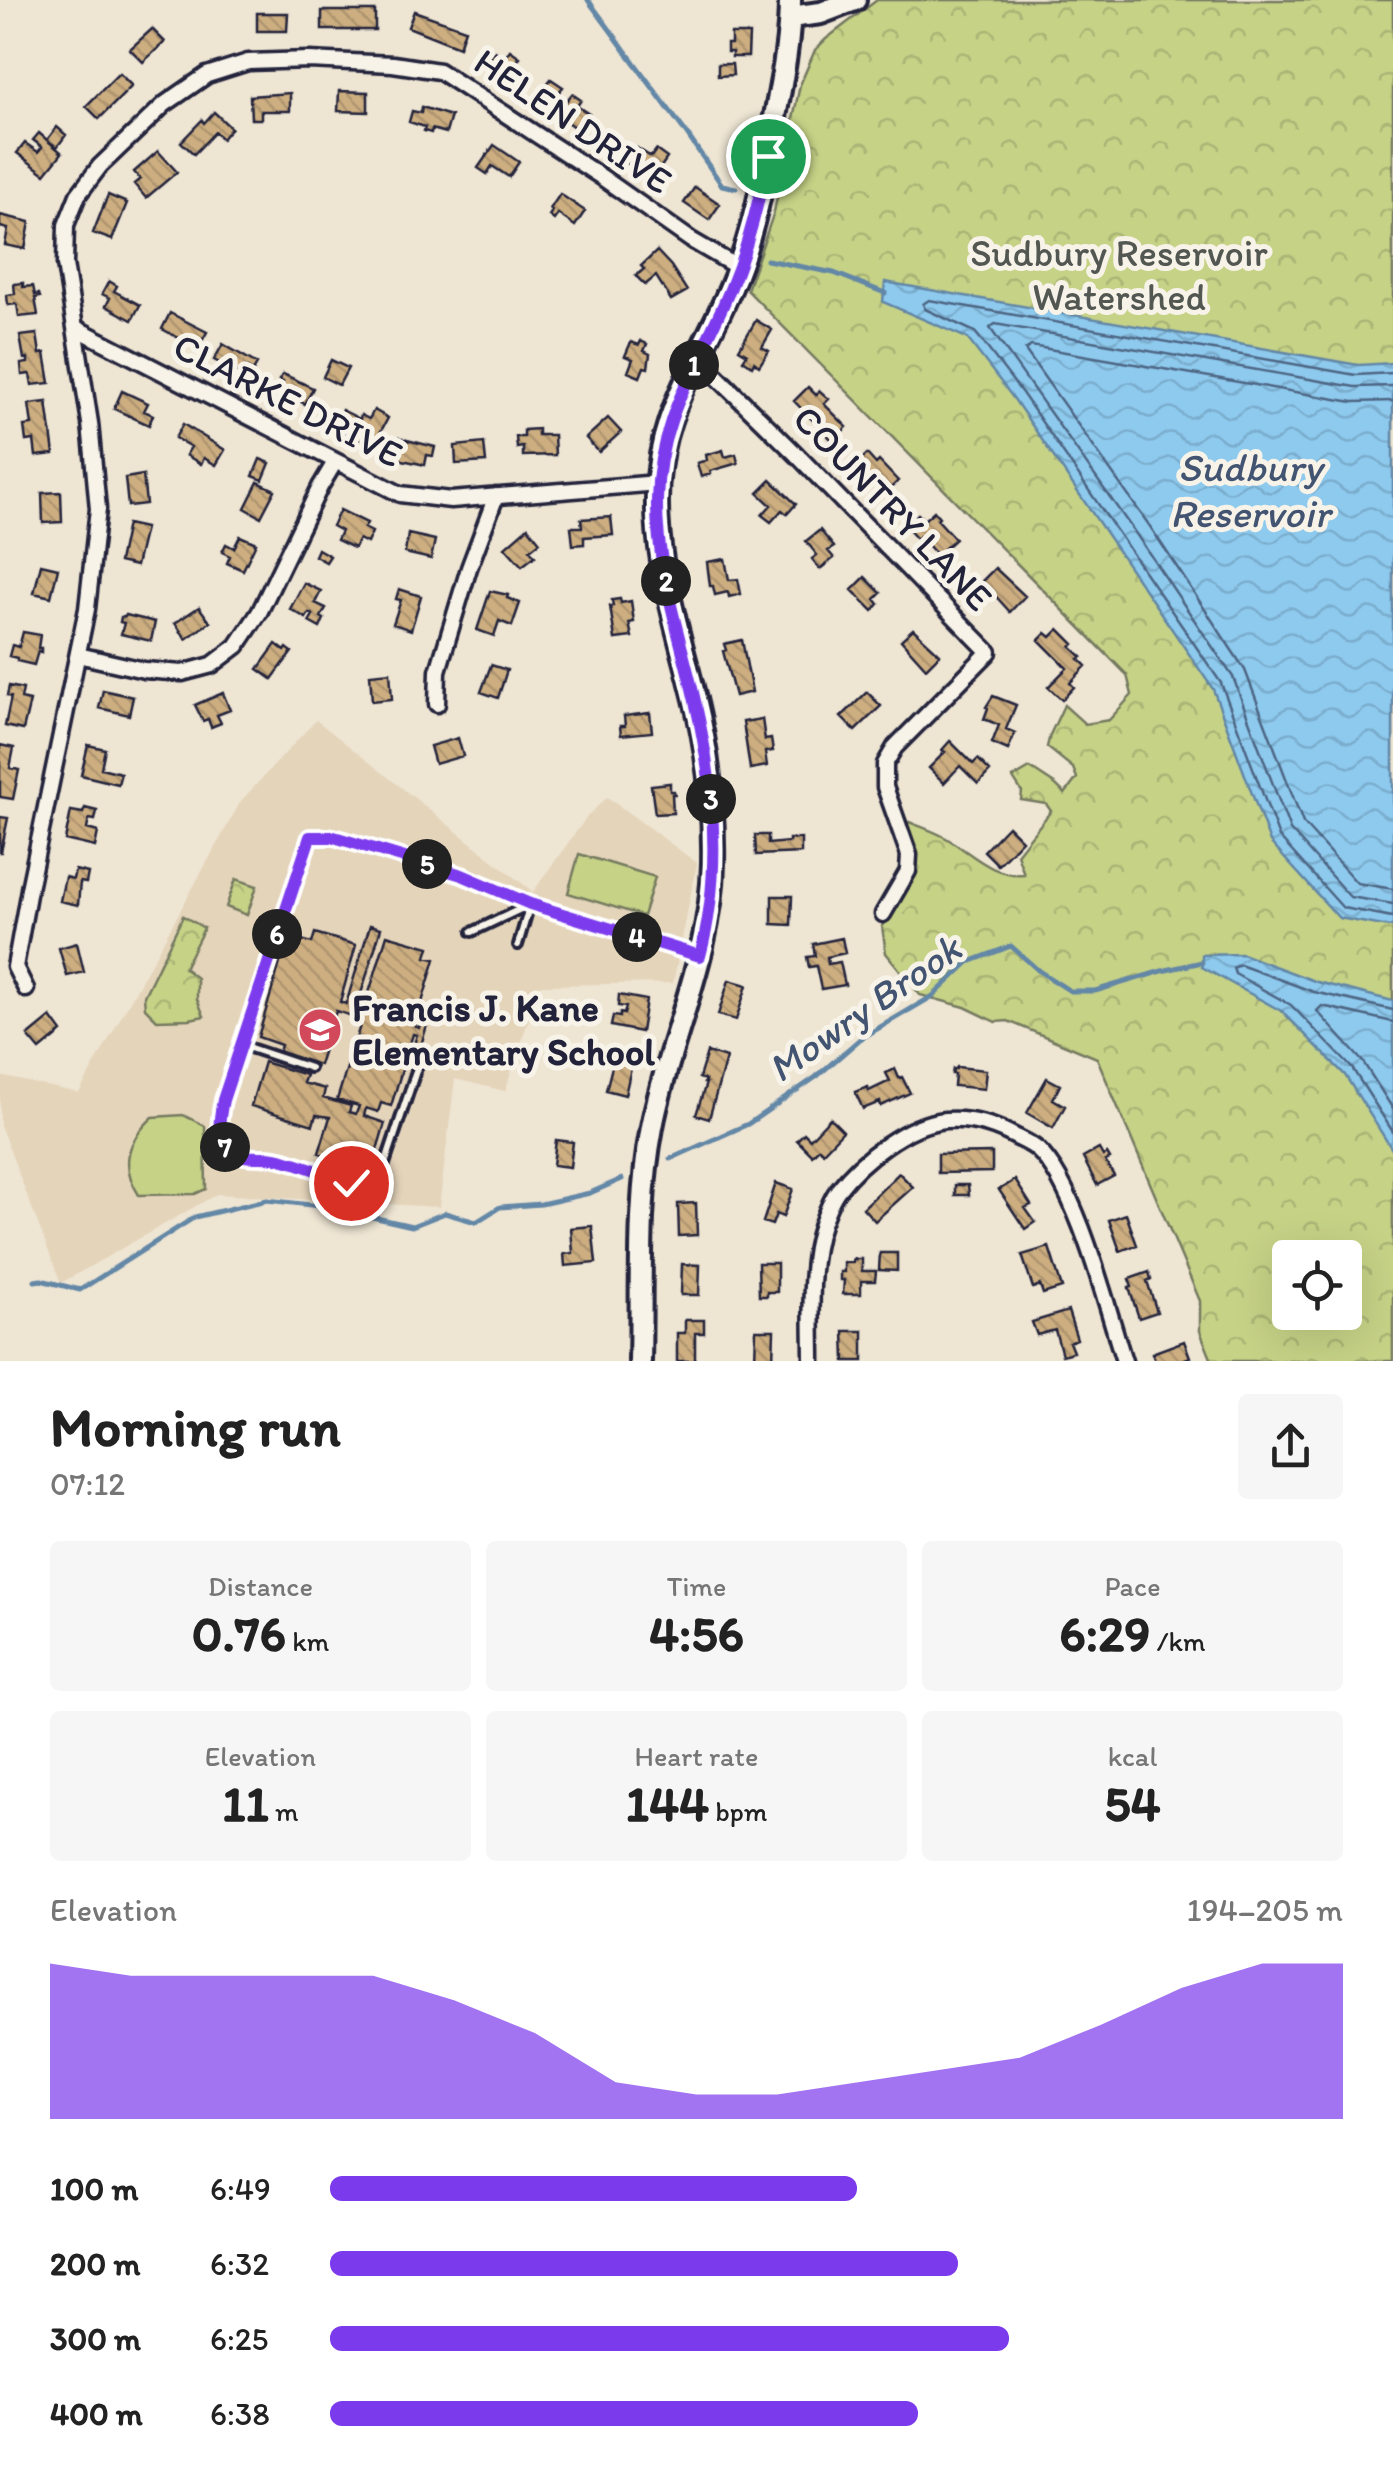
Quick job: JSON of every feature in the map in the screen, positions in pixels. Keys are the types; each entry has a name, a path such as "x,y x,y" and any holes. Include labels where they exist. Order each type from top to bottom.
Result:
{"street":[{"path":"640,1361 641,1226 647,1159 660,1093 700,956 713,866 711,799 702,733 659,536 658,483 664,437 739,268 762,188 788,57 790,8 821,13 855,0"},
{"name":"HELEN DRIVE","path":"26,989 15,968 87,609 98,509 90,423 65,264 66,225 78,195 100,166 165,104 207,75 248,62 342,61 439,71 739,268"},
{"name":"CLARKE DRIVE","path":"76,328 400,494 452,500 658,483"},
{"name":"COUNTRY LANE","path":"698,358 989,652 895,747 885,764 885,787 909,856 908,871 882,914"},
{"path":"78,655 144,670 182,673 212,665 224,656 259,614 335,462"},
{"path":"437,704 438,671 496,496"},
{"path":"812,1361 813,1270 820,1228 835,1193 863,1162 906,1133 942,1120 978,1121 1005,1130 1038,1149 1068,1198 1124,1361"}],"lane":[{"path":"436,1054 420,1059 384,1167 370,1180 351,1183 278,1158 235,1154 219,1138 218,1123 241,1045 310,837 334,837 462,875 530,904 700,956"},
{"path":"472,932 530,904"},
{"path":"518,945 530,904"},
{"path":"241,1045 310,1068"}],"shaded area":[{"name":"Francis J. Kane Elementary School","path":"316,720 533,892 586,818 607,797 697,863 673,983 540,985 505,1091 455,1079 439,1207 217,1194 61,1283 0,1125 0,1076 79,1093 241,801"}],"green space":[{"name":"Sudbury Reservoir Watershed","path":"877,0 1393,0 1393,1361 1212,1361 1200,1331 1200,1301 1097,1058 1008,1021 996,1022 965,1007 920,995 886,953 882,926 907,888 918,861 903,830 909,822 946,838 992,868 1024,874 1017,854 1051,811 1046,804 1021,800 1022,792 1013,778 1030,768 1065,794 1077,778 1073,768 1047,747 1064,705 1085,724 1109,720 1132,695 1127,675 747,290 774,212 800,85 815,50"},
{"path":"579,854 655,877 643,916 568,893"},
{"path":"236,879 257,886 247,915 226,907"},
{"path":"183,916 204,928 184,968 197,978 197,999 204,1016 157,1020 145,1008 144,996"},
{"path":"183,1115 205,1126 206,1189 195,1194 139,1195 129,1173 132,1144 153,1117"}],"water":[{"name":"Sudbury Reservoir","path":"885,282 1358,365 1393,363 1393,925 1339,918 1270,842 1213,689 1014,399 967,338 883,302"},
{"path":"1242,954 1317,982 1393,1001 1393,1151 1345,1075 1283,1012 1202,967 1202,955"}],"building":[{"path":"322,11 375,11 375,30 322,30"},
{"path":"414,11 465,29 459,47 408,27"},
{"path":"257,13 288,13 287,31 257,31"},
{"path":"152,29 165,42 143,62 130,49"},
{"path":"731,34 749,34 748,57 732,57 732,52 727,52"},
{"path":"510,50 520,57 515,64 525,72 513,88 490,71 494,64 489,59 495,51 504,58"},
{"path":"718,64 732,64 733,75 718,76"},
{"path":"119,73 132,86 99,119 86,106"},
{"path":"551,79 563,87 558,93 567,100 572,94 581,100 577,106 589,114 578,130 553,112 557,106 540,93"},
{"path":"339,91 368,92 368,112 338,111"},
{"path":"290,93 290,111 261,111 261,119 251,119 250,96"},
{"path":"422,107 451,116 446,133 424,131 425,127 409,122 412,111 421,113"},
{"path":"214,112 231,128 222,139 215,132 194,154 181,142"},
{"path":"57,127 66,135 57,147 47,140"},
{"path":"39,133 62,153 45,174 17,153 25,143 38,152 42,147 33,140"},
{"path":"494,145 519,162 509,177 492,166 487,174 478,168"},
{"path":"637,148 651,157 656,150 667,158 652,180 627,163"},
{"path":"158,151 177,172 146,198 134,184 140,179 134,172"},
{"path":"695,187 720,204 709,220 684,203"},
{"path":"560,194 585,211 575,226 558,214 554,220 549,216"},
{"path":"108,195 127,203 112,240 93,233"},
{"path":"0,215 30,222 25,249 5,245 8,229 0,227"},
{"path":"657,251 687,291 671,300 656,276 645,285 636,276"},
{"path":"109,281 117,286 114,291 140,305 132,320 106,306 110,298 102,294"},
{"path":"23,283 23,287 33,286 35,295 39,294 35,298 38,315 19,317 17,304 8,305 7,295 15,294 14,284"},
{"path":"170,313 207,332 198,348 162,329"},
{"path":"756,320 772,330 762,347 769,351 759,366 754,362 752,366 743,360 747,354 739,349"},
{"path":"37,334 50,383 32,385 30,374 22,375 21,364 28,363 28,358 24,359 20,336"},
{"path":"641,341 647,344 644,351 650,354 648,368 644,367 640,377 628,372 633,359 625,356 631,342 639,345"},
{"path":"223,344 257,364 253,371 245,367 241,374 214,360"},
{"path":"331,360 348,368 339,385 323,377"},
{"path":"283,374 313,388 305,404 279,390"},
{"path":"808,387 829,399 824,404 847,427 833,441 794,401"},
{"path":"122,391 148,403 144,411 153,415 149,425 114,409"},
{"path":"47,402 54,454 36,456 34,440 26,441 24,426 32,425 29,404"},
{"path":"342,410 360,419 361,415 369,419 374,410 388,418 374,444 333,426"},
{"path":"608,418 621,432 599,452 586,438"},
{"path":"183,424 225,450 216,465 204,458 201,464 186,455 191,447 175,438"},
{"path":"538,429 538,435 554,435 555,455 523,456 523,447 517,448 516,437 524,437 524,430"},
{"path":"399,438 435,447 433,456 427,455 425,465 394,458"},
{"path":"484,443 486,462 456,464 455,446"},
{"path":"723,450 725,457 736,454 738,463 701,477 697,463 707,460 706,455"},
{"path":"867,454 898,481 884,495 856,465"},
{"path":"260,459 270,463 263,480 253,476"},
{"path":"143,475 146,504 128,506 125,478"},
{"path":"771,480 796,504 787,514 782,510 771,522 762,515 771,505 758,493"},
{"path":"258,482 275,490 261,517 245,508"},
{"path":"61,492 62,522 43,523 42,493"},
{"path":"340,510 367,523 364,528 372,532 367,543 359,539 354,548 337,540 341,531 332,526"},
{"path":"934,511 955,539 937,555 905,526 918,514 924,520"},
{"path":"611,517 613,535 584,537 584,544 573,545 571,527 582,527 581,519"},
{"path":"127,524 145,528 136,566 119,562"},
{"path":"528,527 540,542 530,550 535,556 522,566 505,547"},
{"path":"820,530 834,547 828,551 834,558 820,569 812,559 817,555 806,541"},
{"path":"408,534 435,540 431,559 405,553"},
{"path":"240,536 256,543 243,570 227,563 230,556 222,552 226,544 234,548"},
{"path":"318,549 330,556 326,562 315,556"},
{"path":"725,559 729,580 738,579 741,594 715,595 710,586 707,562"},
{"path":"41,564 58,568 51,597 34,593"},
{"path":"995,568 1025,596 1010,612 982,581"},
{"path":"865,577 881,593 875,599 879,604 873,611 852,590"},
{"path":"304,583 321,591 315,603 326,608 320,628 309,622 313,615 309,613 306,618 290,609"},
{"path":"399,589 421,596 411,630 393,624 401,600 396,599"},
{"path":"490,591 520,603 512,626 499,621 494,636 477,630"},
{"path":"620,599 621,603 631,601 634,622 629,623 632,637 615,639 610,606 612,600"},
{"path":"199,607 210,622 186,639 175,623"},
{"path":"121,617 155,622 151,641 121,634"},
{"path":"913,629 940,654 926,668 901,640"},
{"path":"1059,629 1074,644 1071,647 1086,666 1070,683 1074,687 1062,700 1048,687 1067,668 1039,640 1046,633 1051,637"},
{"path":"23,632 40,635 41,652 38,651 34,665 9,656 12,645 19,647"},
{"path":"742,640 752,692 735,696 723,651 724,644"},
{"path":"276,644 292,652 272,679 258,669"},
{"path":"491,665 507,670 498,698 481,692"},
{"path":"390,672 392,699 372,701 370,674"},
{"path":"9,686 23,689 21,699 30,701 23,730 5,726 11,697 7,696"},
{"path":"103,690 133,697 129,715 99,708"},
{"path":"867,692 881,706 855,731 841,717"},
{"path":"223,693 230,710 217,715 221,723 211,727 195,705"},
{"path":"993,696 1016,705 1006,729 1015,733 1008,750 992,743 999,725 984,719"},
{"path":"650,713 652,732 621,735 624,716"},
{"path":"762,719 765,740 771,739 773,751 765,752 767,766 750,769 743,722"},
{"path":"458,738 463,756 435,764 430,746"},
{"path":"950,741 973,764 978,759 990,771 978,784 960,766 944,783 929,768"},
{"path":"0,745 14,748 10,768 19,770 13,799 0,797"},
{"path":"88,745 105,749 101,768 121,773 118,784 81,775"},
{"path":"670,783 670,791 675,794 673,813 655,814 651,785"},
{"path":"85,808 97,811 95,820 89,819 87,829 98,832 95,847 65,840 71,811 83,813"},
{"path":"0,817 8,818 1,852 0,852"},
{"path":"1008,826 1022,840 998,865 984,851"},
{"path":"755,835 768,835 768,844 801,839 801,853 756,855"},
{"path":"75,870 88,873 86,883 80,882 78,905 60,901 65,877 73,879"},
{"path":"772,896 792,896 791,925 772,924"},
{"path":"370,925 381,928 357,1007 364,1009 387,935 429,947 426,957 435,959 415,1026 427,1025 419,1052 412,1050 417,1035 413,1034 391,1106 381,1103 378,1112 366,1108 364,1116 385,1123 374,1160 364,1158 361,1167 356,1165 353,1177 330,1170 334,1157 319,1153 330,1117 316,1115 313,1125 251,1106 264,1062 306,1075 303,1083 325,1089 323,1098 351,1106 349,1112 356,1114 359,1106 337,1100 362,1019 336,1011 319,1065 279,1052 281,1045 258,1037 288,936 312,943 315,933 356,945 340,1002 346,1004"},
{"path":"842,938 845,953 827,957 828,964 840,962 845,985 821,989 816,966 809,967 807,957 815,956 813,944"},
{"path":"77,943 84,972 67,976 59,948"},
{"path":"729,980 747,985 736,1020 718,1015"},
{"path":"619,995 646,1000 641,1032 611,1026 613,1016 620,1017 626,1007 618,1006"},
{"path":"51,1017 62,1032 40,1050 28,1036"},
{"path":"707,1052 726,1058 709,1119 696,1115 706,1083 699,1078"},
{"path":"614,1059 632,1064 625,1095 606,1090"},
{"path":"957,1067 986,1070 984,1089 954,1086 952,1074"},
{"path":"895,1069 910,1093 863,1109 855,1092 868,1087 869,1091 890,1081 886,1073"},
{"path":"1047,1078 1060,1085 1053,1099 1065,1106 1053,1128 1027,1113"},
{"path":"830,1118 843,1131 823,1152 819,1148 812,1155 797,1140 804,1133 810,1139"},
{"path":"556,1140 573,1142 570,1167 553,1165"},
{"path":"1099,1149 1110,1159 1105,1161 1114,1176 1097,1185 1083,1158"},
{"path":"992,1153 992,1172 938,1173 938,1154"},
{"path":"899,1173 913,1187 875,1221 863,1208"},
{"path":"1015,1180 1031,1205 1025,1208 1035,1222 1025,1229 999,1190"},
{"path":"776,1183 793,1189 783,1217 776,1214 772,1225 763,1222"},
{"path":"955,1185 968,1185 969,1195 955,1195"},
{"path":"696,1203 697,1235 679,1236 678,1204"},
{"path":"1126,1214 1137,1245 1120,1251 1109,1220"},
{"path":"592,1226 596,1263 565,1266 564,1254 573,1253 571,1228"},
{"path":"1049,1247 1062,1288 1043,1294 1040,1285 1033,1288 1022,1255"},
{"path":"880,1253 897,1253 897,1271 879,1270"},
{"path":"853,1259 862,1259 862,1271 876,1271 875,1281 861,1281 861,1294 843,1294 840,1272 844,1272 844,1263 853,1263"},
{"path":"758,1263 777,1263 777,1292 759,1296"},
{"path":"682,1264 700,1265 699,1295 681,1295"},
{"path":"1149,1272 1151,1279 1147,1281 1157,1312 1139,1318 1129,1279"},
{"path":"1068,1311 1077,1339 1069,1342 1073,1352 1062,1355 1055,1330 1037,1335 1032,1322"},
{"path":"685,1320 704,1320 704,1333 695,1333 695,1361 677,1361 677,1333 685,1333"},
{"path":"756,1330 774,1330 773,1361 755,1361"},
{"path":"844,1331 863,1331 863,1361 845,1361"},
{"path":"1184,1341 1190,1357 1155,1361 1152,1353"}],"waterway":[{"path":"588,0 722,185 736,188"},
{"path":"767,260 834,273 885,293"},
{"name":"Mowry Brook","path":"670,1159 748,1124 816,1077 860,1039 933,996 969,962 1011,946 1070,991 1095,991 1202,962"},
{"name":"Mowry Brook","path":"35,1281 80,1290 195,1217 267,1200 328,1207 412,1226 445,1213 476,1222 500,1207 541,1204 590,1193 622,1179"}],"place":[{"name":"Francis J. Kane Elementary School","path":"320,1030"}],"route":[{"path":"351,1183 278,1158 235,1154 219,1138 223,1100 310,837 334,837 462,875 530,904 700,956 711,899 711,799 702,733 664,570 658,470 675,405 744,253 768,156"}]}
